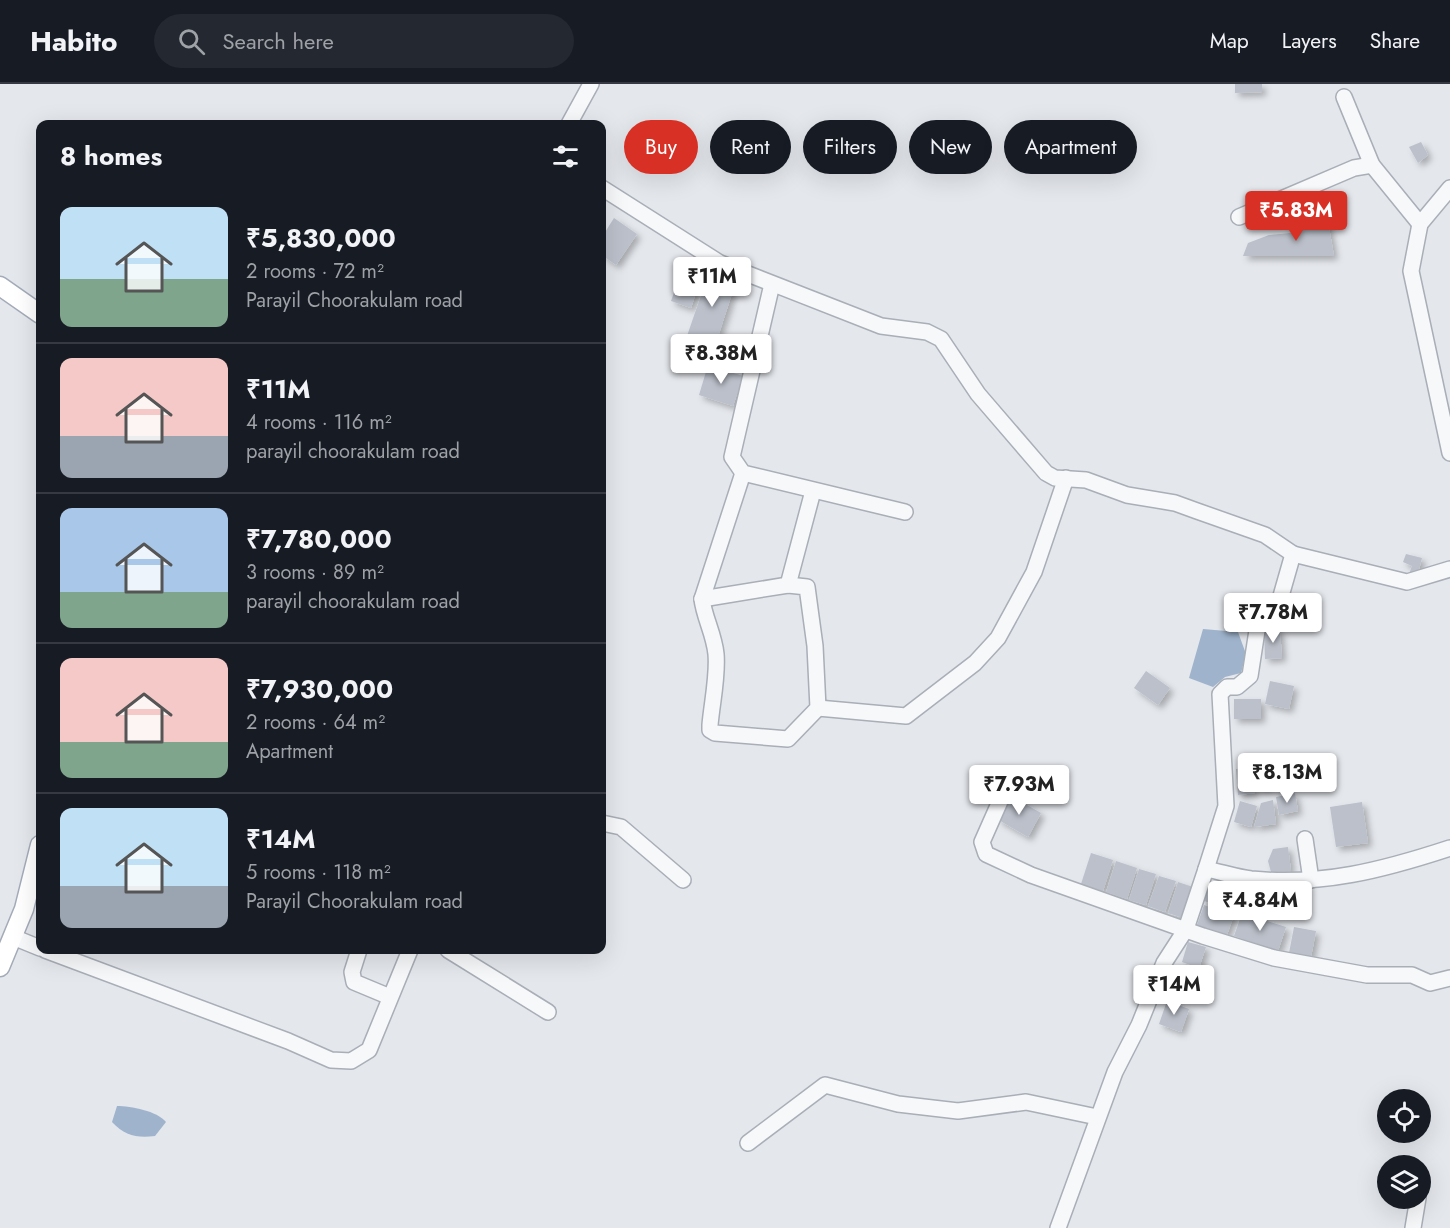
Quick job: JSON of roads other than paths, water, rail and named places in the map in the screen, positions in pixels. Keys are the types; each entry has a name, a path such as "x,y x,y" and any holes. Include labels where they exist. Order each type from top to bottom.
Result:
{"main road":[{"path":"0,286 36,311"},
{"path":"0,967 24,909 36,861"}],"street":[{"path":"571,120 591,84"},
{"path":"1344,97 1372,165 1420,224"},
{"path":"1239,217 1354,168 1372,165"},
{"path":"1450,188 1420,224 1412,271 1450,453"},
{"path":"606,191 720,263 882,326 927,332 941,339 978,394 1046,473 1086,480 1126,495 1175,503 1265,535 1293,554 1407,582 1450,569"},
{"path":"772,284 732,457 743,472 905,512"},
{"path":"702,599 788,585 807,587 815,646 818,708 788,739 715,733 710,729 716,657 712,629 703,608 702,599 743,472"},
{"path":"818,708 906,716 975,663 998,638 1034,572 1066,478"},
{"path":"788,585 813,490"},
{"path":"1058,1228 1097,1117 1164,963 1186,929 1226,806 1220,694 1227,687 1237,687 1250,676 1258,624 1270,616 1281,596 1293,554"},
{"path":"1005,790 982,842 986,854 1030,875 1274,958 1367,975 1412,975 1430,983 1450,978"},
{"path":"606,824 621,827 683,880"},
{"path":"1305,838 1311,880"},
{"path":"1206,869 1252,879 1311,880 1373,872 1450,848"},
{"path":"13,937 36,946"},
{"path":"56,954 288,1041 331,1060 351,1061 369,1050 408,954"},
{"path":"358,954 352,972 354,982 390,996"},
{"path":"461,954 548,1012"},
{"path":"748,1143 825,1084 898,1104 958,1111 1026,1102 1097,1117"},
{"path":"1413,1228 1416,1209"}],"water":[{"path":"1203,629 1238,632 1246,654 1241,673 1225,677 1213,687 1189,678"},
{"path":"117,1106 150,1112 166,1122 155,1136 132,1135 112,1122"}]}
